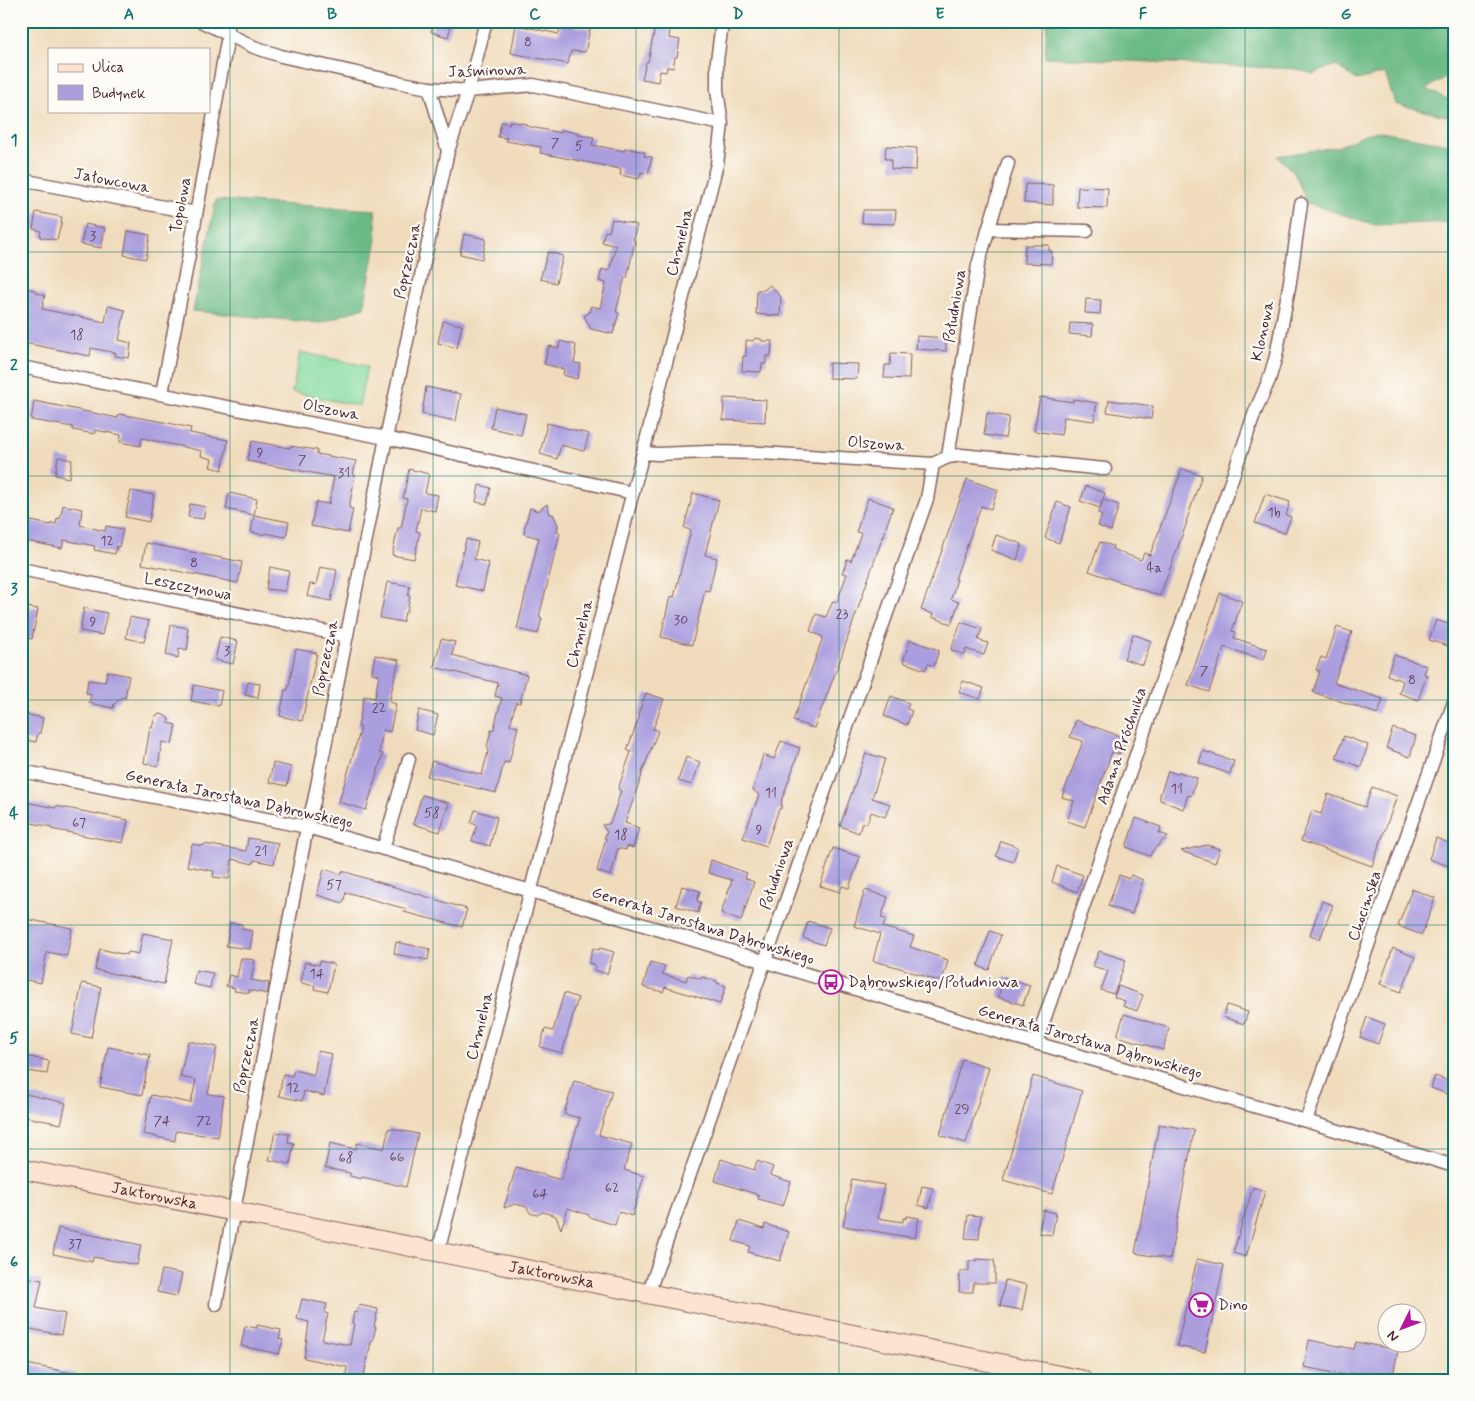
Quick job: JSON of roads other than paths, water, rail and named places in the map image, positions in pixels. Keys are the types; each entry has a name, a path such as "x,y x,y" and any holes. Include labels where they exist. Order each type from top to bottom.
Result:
{"main road":[{"name":"Jaktorowska","path":"21,1169 1082,1380"}],"street":[{"name":"Jaśminowa","path":"201,21 254,47 281,56 397,82 429,88 468,91 533,85 722,124"},
{"name":"Topolowa","path":"162,393 228,35 228,21"},
{"name":"Poprzeczna","path":"216,1304 307,827 314,801 386,438 448,151 468,91 486,21"},
{"name":"Chmielna","path":"438,1252 717,164 722,124 717,90 717,61 721,31 725,21"},
{"path":"429,88 448,151"},
{"name":"Południowa","path":"948,457 978,265 1008,163"},
{"name":"Jałowcowa","path":"21,180 196,213"},
{"name":"Klonowa","path":"1239,460 1276,356 1290,282 1301,204"},
{"path":"988,229 1087,231"},
{"name":"Olszowa","path":"21,367 386,438 633,493"},
{"name":"Olszowa","path":"643,453 762,452 932,464 948,457 961,455 1105,469"},
{"name":"Adama Próchnika","path":"1036,1044 1239,460"},
{"name":"Południowa","path":"648,1294 926,499 932,464"},
{"name":"Leszczynowa","path":"21,569 347,636"},
{"name":"Chocimska","path":"1306,1121 1454,702"},
{"path":"382,849 408,759"},
{"name":"Generała Jarosława Dąbrowskiego","path":"21,771 307,827 531,891 1036,1044 1306,1121 1454,1166"}],"place":[{"name":"Dąbrowskiego/Południowa","path":"831,982"},
{"name":"Dino","path":"1201,1305"}]}
